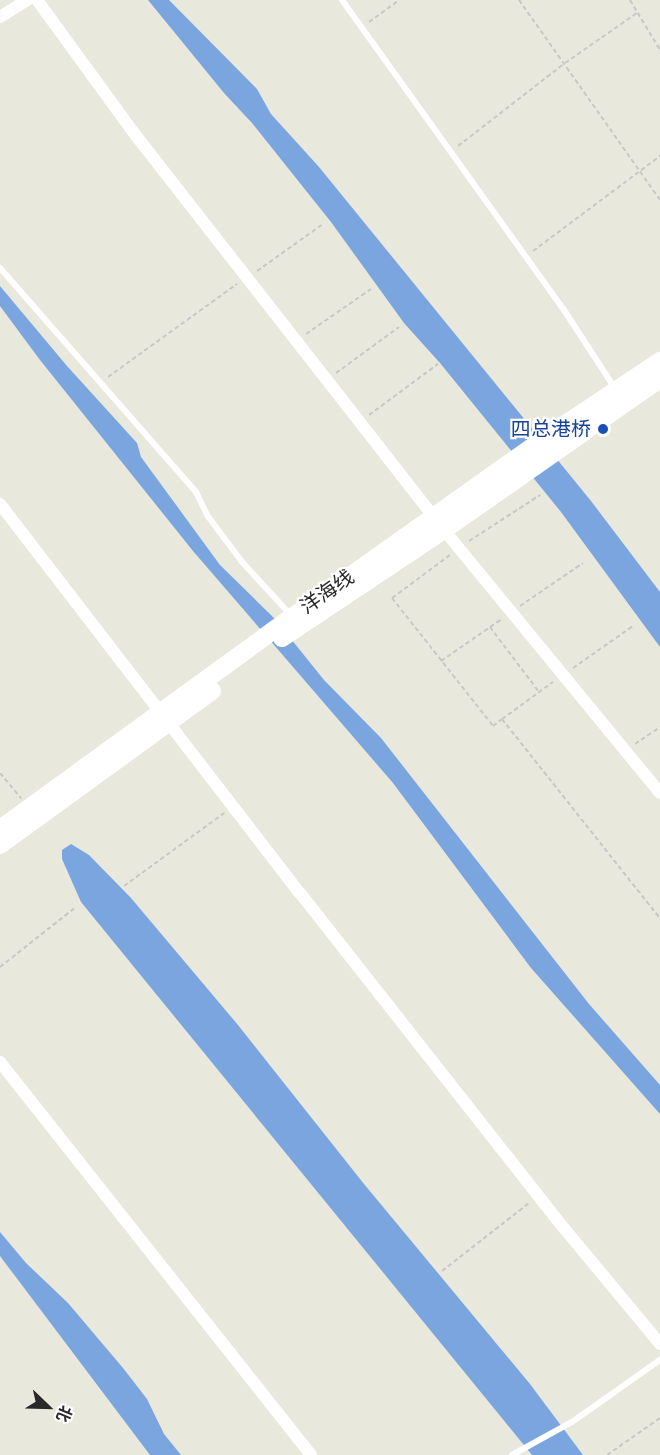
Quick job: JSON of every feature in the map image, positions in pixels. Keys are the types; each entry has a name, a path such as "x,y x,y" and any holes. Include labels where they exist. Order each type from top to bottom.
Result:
{"main road":[{"name":"洋海线","path":"0,845 165,718 293,624 438,524 510,484 570,443 660,361"},
{"name":"洋海线","path":"438,524 496,472 552,433 660,379"},
{"name":"洋海线","path":"0,829 165,718"}],"street":[{"path":"0,17 27,0"},
{"path":"37,0 137,137 438,524 660,793"},
{"path":"0,504 539,1196 660,1344"},
{"path":"0,1062 311,1455"}],"lane":[{"path":"342,0 526,257 621,397"},
{"path":"0,268 196,492 207,515 293,624"},
{"path":"512,1455 572,1422 660,1360"}],"path":[{"path":"362,27 399,0"},
{"path":"519,0 660,200"},
{"path":"630,0 660,50"},
{"path":"451,152 565,63 637,12"},
{"path":"526,257 660,156"},
{"path":"99,383 323,224"},
{"path":"296,341 371,289"},
{"path":"326,380 399,327"},
{"path":"359,422 438,364"},
{"path":"540,495 459,548 392,598 493,726 502,719 660,918"},
{"path":"490,627 539,692"},
{"path":"626,750 660,727"},
{"path":"0,772 30,808"},
{"path":"124,886 233,806"},
{"path":"0,966 76,906"},
{"path":"442,1271 539,1196"},
{"path":"606,1455 660,1418"}],"water":[{"path":"148,0 169,0 257,89 271,114 319,167 591,501 660,592 660,647 561,512 440,363 404,323 331,222 252,123 224,93"},
{"path":"0,286 67,366 137,443 141,457 220,565 275,619 324,680 381,738 589,1004 660,1085 660,1114 531,968 393,783 193,551 40,360 0,306"},
{"path":"71,844 89,855 131,898 238,1025 364,1184 530,1384 583,1455 532,1455 81,902 62,859 62,850"},
{"path":"0,1232 26,1263 68,1303 123,1368 147,1399 164,1434 181,1455 150,1455 0,1256"}],"place":[{"name":"四总港桥","path":"603,429"}]}
